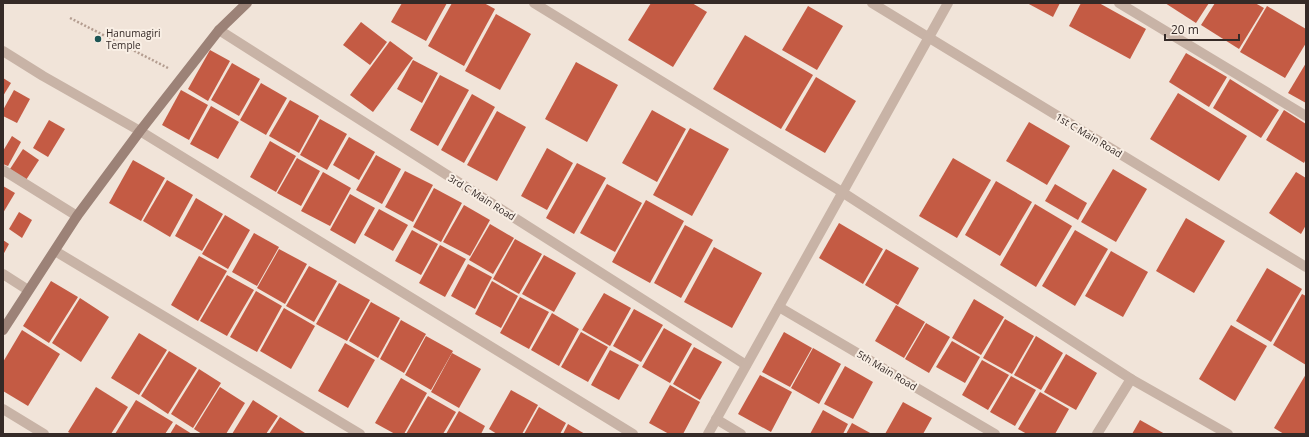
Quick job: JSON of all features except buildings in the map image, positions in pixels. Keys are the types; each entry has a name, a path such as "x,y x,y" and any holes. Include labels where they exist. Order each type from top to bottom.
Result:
{"street":[{"path":"3,330 76,216 182,76 219,30 247,3"},
{"path":"534,3 842,192 1131,379 1228,434"},
{"name":"1st C Main Road","path":"872,3 1306,267"},
{"path":"708,434 948,3"},
{"path":"1119,3 1306,116"},
{"name":"3rd C Main Road","path":"219,30 746,365"},
{"path":"3,51 43,76 140,131 633,434"},
{"path":"3,170 76,216"},
{"path":"55,251 360,434"},
{"path":"3,274 28,290"},
{"name":"5th Main Road","path":"779,307 995,434"},
{"path":"1098,434 1131,379"},
{"path":"3,409 44,434"},
{"path":"716,419 741,434"}],"path":[{"path":"70,18 156,61 182,76"}],"place":[{"name":"Hanumagiri Temple","path":"98,39"}]}
